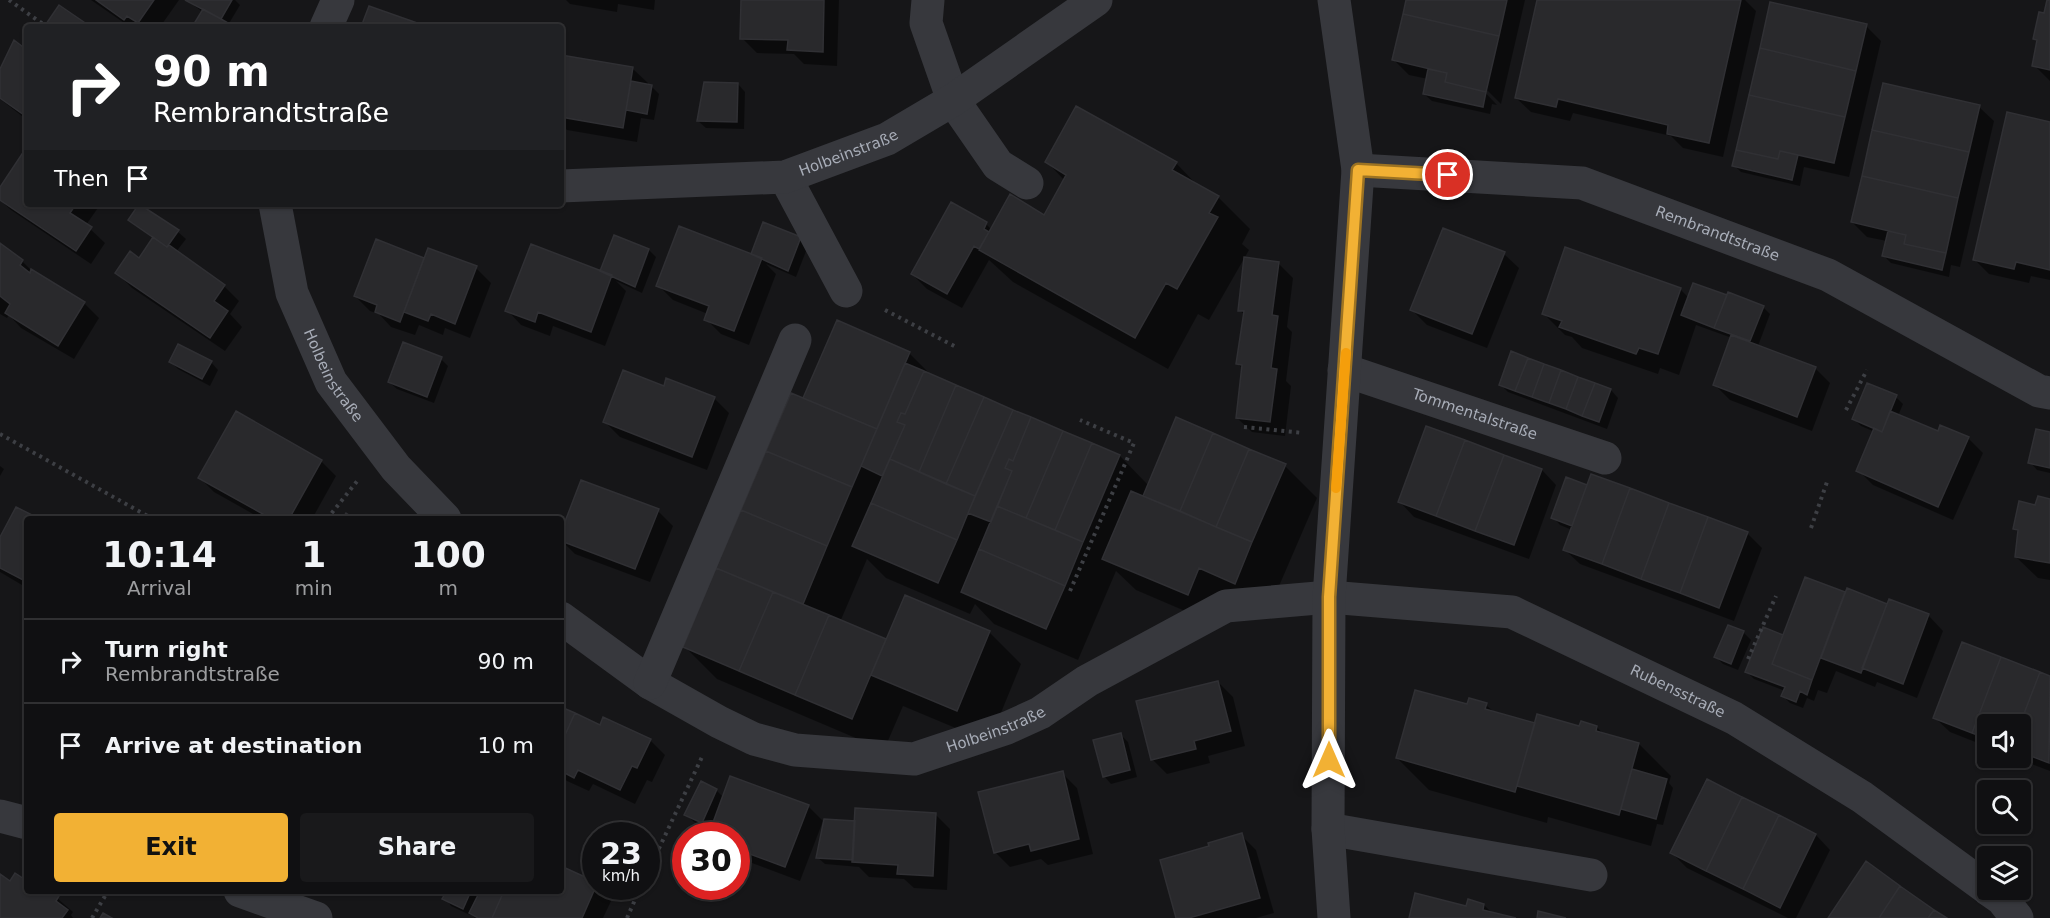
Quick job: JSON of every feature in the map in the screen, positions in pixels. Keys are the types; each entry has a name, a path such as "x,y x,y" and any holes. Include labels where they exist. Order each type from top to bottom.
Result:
{"street":[{"path":"327,24 338,0"},
{"path":"927,0 926,23 953,100 998,165 1027,183"},
{"name":"Holbeinstraße","path":"564,186 785,177 888,139 953,100 1096,0"},
{"path":"1334,918 1328,829 1329,597 1358,170 1335,0"},
{"name":"Rembrandtstraße","path":"1358,170 1582,183 1828,275 2039,391 2050,393"},
{"path":"785,177 846,291"},
{"name":"Holbeinstraße","path":"276,207 292,293 331,382 396,468 442,516"},
{"path":"650,683 795,340"},
{"name":"Tommentalstraße","path":"1344,369 1605,458"},
{"name":"Holbeinstraße","path":"564,620 650,683 754,739 795,750 914,759 1007,728 1040,713 1087,681 1226,606 1329,597"},
{"name":"Rubensstraße","path":"1329,597 1512,612 1734,718 1862,797 1977,881"},
{"path":"0,816 24,823"},
{"path":"1328,829 1592,874"},
{"path":"248,894 316,918"},
{"name":"Rubensstraße","path":"2003,900 2017,918"}],"path":[{"path":"9,0 44,24"},
{"path":"885,310 958,348"},
{"path":"1846,410 1867,370"},
{"path":"1070,591 1134,443 1080,420"},
{"path":"1244,427 1339,438"},
{"path":"0,434 148,516"},
{"path":"1811,528 1827,482"},
{"path":"329,516 331,512"},
{"path":"1748,659 1776,596"},
{"path":"660,846 719,722"},
{"path":"92,918 106,894"},
{"path":"627,918 635,900"}],"building":[{"path":"96,0 154,0 138,23 127,16 124,20"},
{"path":"185,0 232,0 221,19"},
{"path":"741,0 824,0 823,52 787,50 788,40 740,39"},
{"path":"1406,0 1507,0 1499,36 1403,14"},
{"path":"1537,0 1741,0 1709,143 1667,134 1668,125 1558,99 1556,107 1515,98"},
{"path":"2047,0 2050,0 2050,70 2032,66 2037,40 2033,39 2039,12 2044,13"},
{"path":"1770,2 1867,24 1856,71 1760,48"},
{"path":"59,5 87,24 46,24"},
{"path":"369,6 420,24 362,24"},
{"path":"203,9 230,24 194,24"},
{"path":"1403,14 1499,36 1486,92 1445,82 1447,73 1392,60"},
{"path":"14,40 24,48 24,115 0,98 0,69"},
{"path":"1760,48 1856,71 1845,117 1749,95"},
{"path":"564,56 633,67 623,128 564,118"},
{"path":"1428,69 1447,73 1445,82 1486,92 1483,107 1423,94"},
{"path":"631,81 652,85 647,114 626,110"},
{"path":"704,82 738,83 737,122 697,121"},
{"path":"1883,83 1980,105 1969,152 1872,130"},
{"path":"1749,95 1845,117 1834,163 1780,151 1778,159 1736,150"},
{"path":"1076,106 1177,162 1172,170 1219,196 1209,213 1218,217 1177,289 1166,283 1135,338 979,250 1010,194 1044,215 1066,175 1045,162"},
{"path":"2007,112 2050,122 2050,270 2016,262 2014,269 1973,260"},
{"path":"1872,130 1969,152 1958,198 1862,176"},
{"path":"1736,150 1778,159 1780,151 1798,155 1792,180 1732,166"},
{"path":"24,151 24,207 74,207 70,213 92,227 76,251 0,200 0,187"},
{"path":"1862,176 1958,198 1946,253 1904,244 1906,235 1851,222"},
{"path":"951,202 987,222 984,229 989,232 979,249 974,246 947,294 911,274"},
{"path":"137,207 144,207 179,230 167,247 128,220"},
{"path":"763,222 801,237 788,271 751,254"},
{"path":"679,226 762,258 734,331 704,320 709,306 656,286"},
{"path":"1443,228 1505,252 1472,334 1410,310"},
{"path":"1888,231 1906,235 1904,244 1946,253 1942,270 1882,256"},
{"path":"614,235 649,249 635,287 600,271"},
{"path":"153,237 167,247 169,245 225,285 214,301 228,311 210,338 115,273 130,251 139,258"},
{"path":"376,239 424,258 400,322 375,312 377,305 354,296"},
{"path":"0,243 23,260 20,265 30,273 31,269 85,302 58,346 5,313 10,304 0,296"},
{"path":"531,244 612,275 591,332 538,312 535,322 505,311"},
{"path":"1565,247 1681,288 1658,354 1639,348 1636,354 1559,327 1562,321 1542,314"},
{"path":"428,248 477,266 455,324 431,314 428,321 404,312"},
{"path":"1244,257 1279,262 1272,315 1278,316 1271,368 1277,369 1270,422 1236,418 1242,365 1236,364 1244,311 1238,311"},
{"path":"1693,283 1727,295 1714,328 1681,315"},
{"path":"1728,292 1764,306 1750,341 1714,328"},
{"path":"837,320 910,352 877,429 803,398"},
{"path":"1731,335 1816,367 1797,417 1713,385"},
{"path":"403,342 442,357 427,397 388,382"},
{"path":"178,344 212,361 202,379 169,362"},
{"path":"1511,351 1528,358 1515,391 1499,385"},
{"path":"1528,358 1544,364 1532,397 1515,391"},
{"path":"905,363 924,371 905,414 901,413 897,422 905,425 882,476 861,466"},
{"path":"1544,364 1561,370 1549,403 1532,397"},
{"path":"623,370 664,386 666,378 715,397 692,457 603,422"},
{"path":"1561,370 1578,377 1566,409 1549,403"},
{"path":"924,371 956,385 919,472 890,459 905,425 897,422 901,413 905,414"},
{"path":"1578,377 1595,383 1582,416 1566,409"},
{"path":"1595,383 1611,389 1599,422 1582,416"},
{"path":"1867,383 1897,395 1882,432 1852,419"},
{"path":"956,385 984,397 946,484 919,472"},
{"path":"791,393 877,429 852,487 766,451"},
{"path":"984,397 1013,410 975,496 946,484"},
{"path":"1013,410 1031,417 1013,461 1009,459 1005,468 1012,471 991,522 968,513"},
{"path":"236,411 322,460 291,516 267,516 198,478"},
{"path":"1890,411 1938,431 1940,425 1969,437 1938,507 1856,471 1874,428 1882,432"},
{"path":"1031,417 1063,431 1026,518 997,506 1012,471 1005,468 1009,459 1013,461"},
{"path":"1176,417 1213,433 1180,511 1143,496"},
{"path":"1426,426 1465,440 1436,516 1398,502"},
{"path":"2036,429 2050,432 2050,468 2028,463"},
{"path":"1063,431 1092,443 1055,530 1026,518"},
{"path":"1213,433 1249,449 1216,527 1180,511"},
{"path":"1465,440 1504,455 1475,531 1436,516"},
{"path":"1092,443 1120,455 1083,542 1055,530"},
{"path":"1249,449 1286,464 1252,542 1216,527"},
{"path":"766,451 852,487 827,546 741,510"},
{"path":"1504,455 1542,469 1514,545 1475,531"},
{"path":"890,459 975,496 957,540 871,503"},
{"path":"1591,474 1630,488 1602,564 1563,550"},
{"path":"1566,477 1587,485 1572,526 1551,518"},
{"path":"581,480 659,509 635,569 564,542 564,524"},
{"path":"1630,488 1669,503 1641,579 1602,564"},
{"path":"1131,491 1252,542 1235,584 1199,568 1188,595 1102,559"},
{"path":"2038,496 2050,499 2050,563 2015,557 2018,530 2013,529 2019,501 2035,505"},
{"path":"871,503 957,540 938,583 852,546"},
{"path":"1669,503 1708,517 1680,593 1641,579"},
{"path":"997,506 1083,542 1065,586 979,549"},
{"path":"16,507 34,516 24,516 24,580 0,568 0,537"},
{"path":"741,510 827,546 803,604 716,568"},
{"path":"1708,517 1748,532 1719,608 1680,593"},
{"path":"979,549 1065,586 1046,629 961,592"},
{"path":"716,568 773,592 739,671 683,647"},
{"path":"1805,577 1845,592 1812,680 1772,664"},
{"path":"1847,588 1887,604 1861,673 1821,658"},
{"path":"773,592 829,615 795,695 739,671"},
{"path":"905,595 990,631 957,711 871,675"},
{"path":"1889,599 1929,614 1903,684 1862,668"},
{"path":"829,615 886,639 852,719 795,695"},
{"path":"1728,625 1744,631 1731,664 1714,657"},
{"path":"1763,627 1783,635 1772,664 1812,680 1807,695 1800,691 1796,702 1781,696 1785,687 1745,672"},
{"path":"1962,642 2001,657 1979,714 1977,714 1972,733 1933,718"},
{"path":"2001,657 2040,672 2024,714 1979,714"},
{"path":"2040,672 2050,676 2049,763 2031,756 2031,714 2024,714"},
{"path":"1218,681 1231,731 1194,741 1196,749 1151,760 1136,701"},
{"path":"1415,690 1467,704 1469,698 1487,703 1485,709 1535,723 1515,792 1396,758"},
{"path":"564,708 575,713 564,737"},
{"path":"575,713 600,725 603,717 651,739 637,768 632,766 620,790 578,770 574,778 564,773 564,737"},
{"path":"1537,714 1579,726 1581,721 1597,726 1596,731 1639,743 1619,815 1517,786"},
{"path":"1977,720 1977,735 1972,733"},
{"path":"1121,733 1130,770 1103,777 1093,740"},
{"path":"1632,769 1667,779 1656,819 1621,809"},
{"path":"1063,771 1079,839 1031,851 1029,844 994,853 978,792"},
{"path":"730,776 809,805 785,867 750,854 750,822 713,822"},
{"path":"1707,779 1742,797 1706,871 1670,853"},
{"path":"701,781 717,789 702,822 684,815"},
{"path":"1742,797 1779,815 1743,889 1706,871"},
{"path":"855,808 936,813 933,876 897,874 898,865 852,862"},
{"path":"1779,815 1816,834 1780,908 1743,889"},
{"path":"824,819 855,821 853,860 816,858"},
{"path":"1242,833 1260,898 1189,918 1176,918 1160,860 1209,846 1208,843"},
{"path":"1866,861 1900,886 1879,918 1828,918"},
{"path":"564,867 582,876 582,900 590,900 582,918 492,918 503,894 564,894"},
{"path":"15,873 24,879 24,894 56,894 59,896 56,901 68,910 62,918 0,918 0,874 10,881"},
{"path":"1900,886 1934,910 1928,918 1879,918"},
{"path":"1415,893 1466,906 1468,899 1484,904 1483,910 1516,918 1409,918"},
{"path":"445,894 470,894 463,909 442,899"},
{"path":"478,894 503,894 492,918 478,918 469,913"},
{"path":"1934,910 1947,918 1928,918"},
{"path":"1538,911 1566,918 1537,918"},
{"path":"103,913 112,918 100,918"}],"slow traffic":[{"path":"1336,488 1346,353"}],"route":[{"path":"1329,760 1329,597 1358,170 1448,175"}]}
